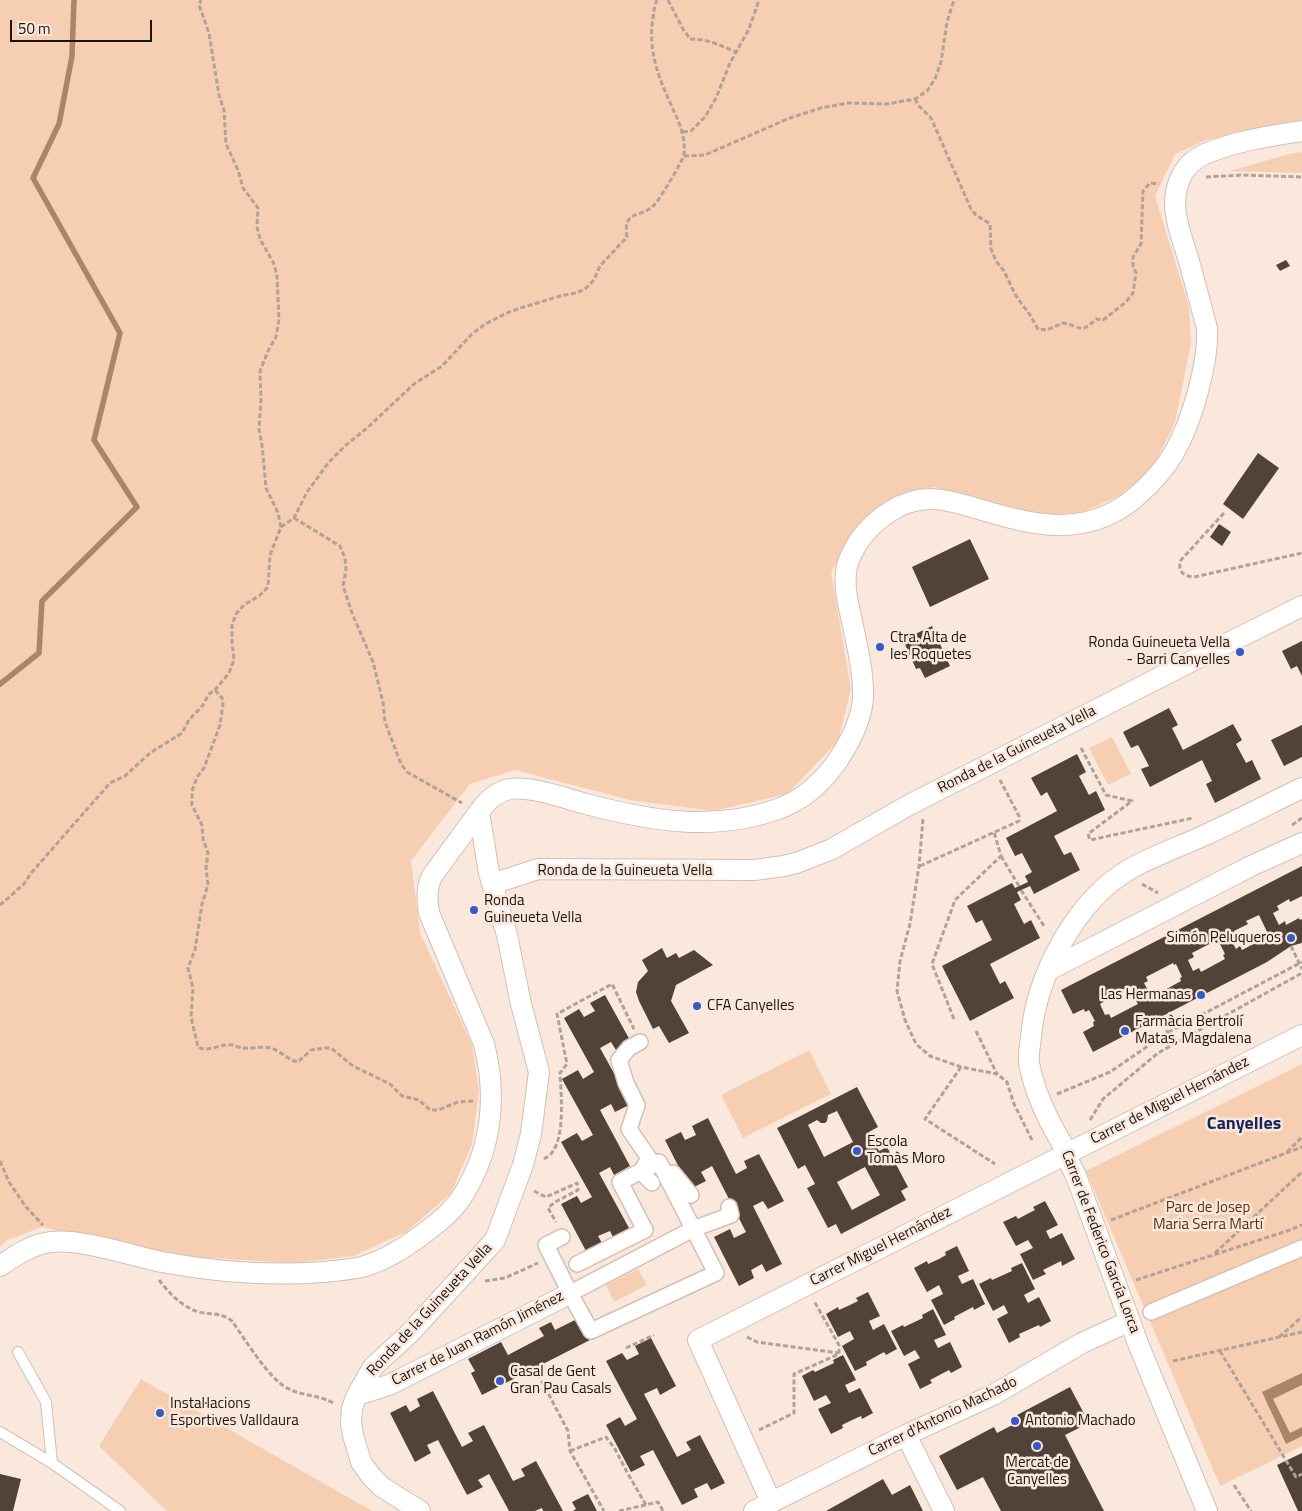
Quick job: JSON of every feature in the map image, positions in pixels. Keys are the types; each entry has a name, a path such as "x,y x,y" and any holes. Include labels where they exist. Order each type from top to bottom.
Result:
{"street":[{"path":"0,1266 30,1248 51,1242 88,1245 186,1266 255,1273 313,1272 364,1266 383,1260 441,1220 463,1196 477,1170 487,1137 492,1111 491,1079 484,1044 429,913 428,885 432,876 486,803 502,792 510,789 523,789 630,813 690,823 729,822 746,819 793,803 820,782 832,769 847,746 857,726 862,705 862,685 857,647 845,580 852,552 867,530 879,519 905,503 930,498 954,502 1048,526 1083,524 1112,514 1143,491 1168,463 1182,439 1202,375 1208,342 1174,203 1175,191 1180,179 1185,169 1193,161 1205,154 1259,138 1302,131"},
{"name":"Ronda de la Guineueta Vella","path":"420,1511 382,1487 361,1462 351,1423 352,1408 357,1395 373,1368 411,1332 495,1240 523,1165 529,1142 539,1072 521,1004 508,935 492,884 538,869 754,870 799,862 832,849 918,801 1302,606"},
{"name":"Carrer de Federico García Lorca","path":"1207,1511 1130,1321 1076,1176 1065,1154 1066,1150 1042,1107 1029,1061 1032,1018 1042,987 1065,936 1085,909 1104,889 1130,870 1228,825 1302,788"},
{"path":"479,812 492,884"},
{"path":"1049,970 1251,866 1302,843"},
{"name":"Carrer de Miguel Hernández","path":"1065,1154 1302,1035"},
{"path":"640,1042 630,1048 620,1060 626,1083 637,1105 629,1129 649,1158 641,1172"},
{"name":"Carrer Miguel Hernández","path":"763,1507 698,1340 1065,1154"},
{"path":"576,1264 645,1230 620,1182 659,1162 667,1176 673,1173 691,1194"},
{"path":"641,1172 652,1183"},
{"name":"Carrer de Juan Ramón Jiménez","path":"552,1257 568,1294 591,1330 716,1273 667,1176"},
{"name":"Carrer de Juan Ramón Jiménez","path":"357,1395 389,1385 693,1229 731,1215 729,1207"},
{"path":"552,1257 546,1245 559,1230"},
{"path":"1151,1312 1302,1248"},
{"name":"Carrer d'Antonio Machado","path":"763,1507 906,1435 993,1395 1082,1343 1130,1321"},
{"path":"906,1435 944,1511"}],"lane":[{"path":"18,1352 46,1402 52,1463"},
{"path":"0,1432 52,1463 120,1511"}],"path":[{"path":"0,906 23,885 32,872 110,782 125,776 150,753 182,733 189,720 203,705 209,694 215,690 229,673 234,660 232,625 236,614 244,605 259,596 268,587 270,555 281,527 278,513 266,488 259,429 260,372 276,337 279,319 277,276 274,264 258,233 258,208 243,188 238,170 226,144 224,110 219,95 209,33 199,5 200,0"},
{"path":"281,527 294,518 307,492 329,462 414,384 442,366 472,334 485,324 511,311 576,293 585,288 594,280 600,266 627,237 625,229 627,221 632,216 650,209 656,204 672,175 680,167 684,156 683,132 660,79 651,42 654,6 657,0"},
{"path":"668,0 690,39 704,40 736,52"},
{"path":"683,132 691,131 705,117 716,98 736,52 749,29 759,0"},
{"path":"684,156 705,155 790,118 820,108 848,103 888,104 916,99 927,91 935,79 941,62 947,22 954,0"},
{"path":"916,99 919,106 931,118 971,209 976,215 990,224 992,249 996,261 1038,329 1046,330 1063,323 1070,324 1079,329 1087,328 1096,319 1104,320 1126,302 1133,293 1136,273 1133,266 1133,257 1141,244 1143,191 1150,184 1164,184 1180,179 1243,175 1302,177"},
{"path":"1224,513 1181,560 1178,566 1180,572 1185,576 1194,577 1302,553"},
{"path":"294,518 340,546 345,558 346,570 343,586 352,613 373,662 383,702 385,722 401,764 406,772 479,812"},
{"path":"215,690 222,698 223,704 220,726 204,768 197,777 192,791 192,805 202,825 203,839 208,853 206,868 208,885 202,904 195,950 188,968 193,988 190,1017 198,1047 206,1050 224,1045 243,1048 268,1047 280,1051 298,1062 311,1050 331,1048 353,1066 390,1084 402,1096 419,1100 430,1110 438,1110 458,1102 480,1100 492,1111"},
{"path":"1081,748 1106,794 1132,800 1088,834 1090,840 1194,818"},
{"path":"919,866 1018,821 1018,816 1001,782"},
{"path":"923,814 919,866 910,924 900,961 897,991 905,1020 916,1044 930,1056 961,1067 997,1074"},
{"path":"994,832 1001,856 1044,926"},
{"path":"954,1020 932,964 955,900 1001,856"},
{"path":"1136,881 1161,895"},
{"path":"1292,946 1301,962 1302,969"},
{"path":"1052,1096 1110,1072 1167,1033 1301,962"},
{"path":"1090,1120 1103,1099 1158,1053 1302,973"},
{"path":"541,1162 554,1151 560,1133 562,1104 560,1073 567,1064 557,1014 612,984 640,1042"},
{"path":"1159,1017 1174,1044"},
{"path":"976,1032 997,1074 1007,1082 1014,1104 1032,1140"},
{"path":"961,1067 926,1119 995,1164"},
{"path":"1285,1154 1302,1137"},
{"path":"1111,1220 1302,1147"},
{"path":"0,1161 9,1182 26,1208 49,1232 51,1242"},
{"path":"1213,1256 1302,1172"},
{"path":"526,1188 546,1197 576,1183 578,1190 555,1202 548,1208 559,1230"},
{"path":"1136,1280 1286,1232 1302,1225"},
{"path":"478,1282 505,1278 552,1257"},
{"path":"166,1279 157,1278 167,1291 188,1307 199,1312 225,1315 232,1321 276,1381 299,1393 325,1398 338,1405"},
{"path":"811,1296 839,1345 839,1354"},
{"path":"1278,1338 1302,1317"},
{"path":"1173,1362 1302,1332"},
{"path":"626,1348 654,1335"},
{"path":"744,1336 757,1342 839,1354"},
{"path":"1220,1351 1296,1477 1302,1474"},
{"path":"753,1432 794,1412 794,1374 839,1354"},
{"path":"538,1374 568,1432 570,1451 604,1511"},
{"path":"570,1451 606,1437 615,1449 646,1505"},
{"path":"1234,1485 1251,1511"},
{"path":"619,1511 658,1502 663,1511"}],"green space":[{"path":"0,0 1302,0 1302,122 1206,140 1175,154 1155,196 1189,307 1191,343 1175,422 1153,468 1121,495 1078,514 1039,514 935,487 904,493 864,520 831,572 851,689 838,741 787,794 713,811 630,800 515,770 470,784 411,861 420,933 472,1045 479,1091 472,1144 451,1193 406,1232 353,1256 294,1263 194,1257 42,1227 8,1240 0,1247"},
{"path":"1302,152 1302,173 1230,171 1289,154"},
{"path":"1112,737 1131,774 1108,785 1089,748"},
{"path":"809,1050 831,1094 743,1138 721,1095"},
{"name":"Parc de Josep Maria Serra Martí","path":"1302,1064 1302,1446 1220,1486 1086,1171"},
{"path":"638,1269 647,1285 614,1302 606,1285"},
{"name":"Instal·lacions Esportives Valldaura","path":"141,1379 372,1511 167,1511 99,1446"}],"shaded area":[{"path":"1302,1373 1302,1385 1273,1399 1290,1433 1302,1427 1302,1436 1286,1444 1262,1392"}],"building":[{"path":"1286,260 1290,266 1280,271 1276,265"},
{"path":"1258,453 1279,468 1243,519 1223,504"},
{"path":"1219,524 1231,532 1222,546 1210,537"},
{"path":"970,539 989,579 930,607 912,567"},
{"path":"932,626 950,666 925,678 920,668 916,669 903,640"},
{"path":"1302,641 1302,676 1297,666 1291,669 1282,651"},
{"path":"1169,708 1178,725 1172,728 1183,750 1233,724 1242,740 1236,744 1246,763 1252,760 1261,779 1215,803 1206,784 1212,781 1202,760 1150,787 1141,769 1149,766 1138,745 1131,748 1123,732"},
{"path":"1302,725 1302,757 1284,766 1271,740"},
{"path":"1077,754 1086,772 1079,776 1089,795 1096,791 1105,810 1054,836 1064,855 1071,852 1080,870 1034,894 1030,886 1017,892 1021,900 1014,904 1024,924 1031,920 1040,938 990,964 1000,984 1005,981 1014,998 970,1021 942,966 992,940 982,920 976,923 967,906 1012,883 1015,888 1028,882 1025,876 1032,872 1022,853 1015,856 1006,838 1057,811 1047,792 1041,796 1031,778"},
{"path":"1302,866 1302,896 1290,902 1289,899 1277,906 1279,910 1273,913 1279,925 1285,921 1286,925 1299,918 1300,920 1302,919 1302,943 1291,946 1267,962 1093,1052 1083,1032 1094,1026 1093,1022 1095,1021 1089,1010 1085,1012 1084,1009 1073,1014 1061,990","holes":["1259,915 1268,934 1242,950 1240,946 1236,949 1230,938 1236,936 1234,931 1248,924 1246,921","1215,941 1216,943 1219,942 1225,954 1223,955 1225,959 1201,972 1199,968 1193,971 1188,960 1194,957 1192,953","1173,963 1174,965 1176,964 1182,977 1180,978 1181,981 1156,995 1154,991 1150,994 1144,983 1148,981 1146,977","1130,986 1132,989 1130,990 1138,1004 1111,1018 1109,1014 1105,1015 1100,1004 1105,1001 1104,998"]},
{"path":"662,948 667,958 676,953 679,958 694,950 713,965 676,985 671,1001 689,1033 669,1043 659,1026 653,1029 636,992 638,982 648,971 642,960"},
{"path":"605,995 631,1042 616,1050 611,1042 600,1048 631,1104 615,1112 611,1104 600,1110 630,1166 614,1175 610,1167 599,1173 629,1228 613,1237 610,1231 598,1236 602,1243 586,1251 561,1204 577,1196 581,1203 592,1197 561,1142 577,1133 582,1141 593,1135 562,1079 578,1070 583,1079 594,1072 564,1018 579,1009 584,1017 595,1011 590,1003"},
{"path":"857,1087 878,1127 869,1132 879,1151 887,1147 908,1187 901,1191 906,1200 841,1234 836,1224 828,1228 807,1188 815,1184 805,1165 798,1169 777,1128","holes":["837,1111 853,1142 824,1157 808,1125 817,1120 825,1123 828,1115","865,1167 880,1195 852,1210 837,1182"]},
{"path":"708,1118 736,1174 747,1168 744,1161 759,1154 784,1201 768,1209 763,1201 753,1206 782,1264 766,1272 762,1264 751,1270 754,1278 739,1286 714,1237 730,1229 734,1238 746,1232 712,1166 701,1172 706,1181 690,1189 665,1140 681,1132 685,1140 696,1135 692,1126"},
{"path":"1045,1201 1058,1225 1046,1231 1050,1239 1062,1233 1075,1259 1062,1266 1061,1261 1043,1270 1046,1274 1033,1280 1020,1254 1033,1248 1028,1240 1016,1246 1003,1222 1016,1216 1018,1219 1035,1210 1033,1207"},
{"path":"957,1246 969,1271 958,1276 962,1284 973,1279 985,1304 974,1310 973,1307 954,1317 955,1319 944,1325 931,1300 943,1294 939,1285 927,1292 914,1268 927,1261 928,1264 939,1259 946,1255 945,1252"},
{"path":"1022,1263 1035,1289 1024,1295 1028,1303 1039,1297 1051,1321 1019,1334 1020,1337 1009,1343 997,1319 1008,1313 1004,1305 993,1311 979,1284 1012,1271 1011,1268"},
{"path":"868,1292 880,1316 869,1321 873,1330 884,1324 897,1349 886,1355 884,1352 866,1362 867,1365 855,1371 842,1346 854,1339 850,1331 838,1337 826,1314 838,1307 839,1310 858,1301 856,1298"},
{"path":"933,1309 946,1335 934,1340 938,1348 950,1342 962,1367 951,1373 949,1370 930,1380 932,1383 920,1389 908,1364 920,1358 915,1350 904,1356 891,1331 923,1318 922,1315"},
{"path":"579,1318 590,1340 482,1395 471,1373 475,1371 468,1359 501,1342 508,1355 544,1336 539,1328 551,1322 555,1330"},
{"path":"651,1338 676,1386 660,1395 657,1388 644,1394 677,1457 691,1450 686,1442 700,1435 725,1483 711,1490 707,1483 694,1489 698,1497 682,1505 653,1450 640,1456 645,1465 631,1472 606,1425 620,1417 625,1426 637,1419 606,1361 622,1353 627,1360 639,1354 635,1346"},
{"path":"843,1355 856,1380 845,1385 849,1393 860,1388 873,1413 862,1419 861,1416 842,1425 843,1428 831,1434 818,1409 831,1403 826,1395 814,1401 802,1376 834,1363 833,1360"},
{"name":"Mercat de Canyelles","path":"1070,1387 1089,1423 1065,1435 1104,1511 1001,1511 983,1477 957,1490 939,1456 994,1427 997,1433 1020,1421 1017,1415"},
{"path":"433,1391 462,1447 473,1441 468,1433 484,1425 513,1481 525,1476 521,1469 536,1461 563,1511 543,1511 542,1508 535,1511 509,1511 489,1474 478,1480 483,1487 467,1495 438,1440 427,1445 431,1453 415,1462 390,1413 406,1405 410,1412 420,1406 417,1399"},
{"path":"1302,1453 1302,1511 1298,1511 1277,1465"},
{"path":"0,1474 21,1479 13,1511 0,1511"},
{"path":"883,1479 892,1495 910,1485 923,1511 826,1511"},
{"path":"588,1494 597,1511 573,1511 576,1509 572,1502"}],"waterway":[{"path":"0,684 39,653 42,601 137,507 94,440 120,333 33,178 59,124 72,56 74,0"}],"place":[{"name":"Ctra. Alta de les Roquetes","path":"880,647"},
{"name":"Ronda Guineueta Vella - Barri Canyelles","path":"1240,652"},
{"name":"Ronda Guineueta Vella","path":"474,910"},
{"name":"Simón Peluqueros","path":"1291,938"},
{"name":"Las Hermanas","path":"1201,995"},
{"name":"CFA Canyelles","path":"697,1006"},
{"name":"Farmàcia Bertrolí Matas, Magdalena","path":"1125,1031"},
{"name":"Escola Tomàs Moro","path":"857,1151"},
{"name":"Casal de Gent Gran Pau Casals","path":"500,1381"},
{"name":"Instal·lacions Esportives Valldaura","path":"160,1413"},
{"name":"Antonio Machado","path":"1015,1421"},
{"name":"Mercat de Canyelles","path":"1037,1446"}],"district":[{"name":"Canyelles","path":"1244,1125"}]}
